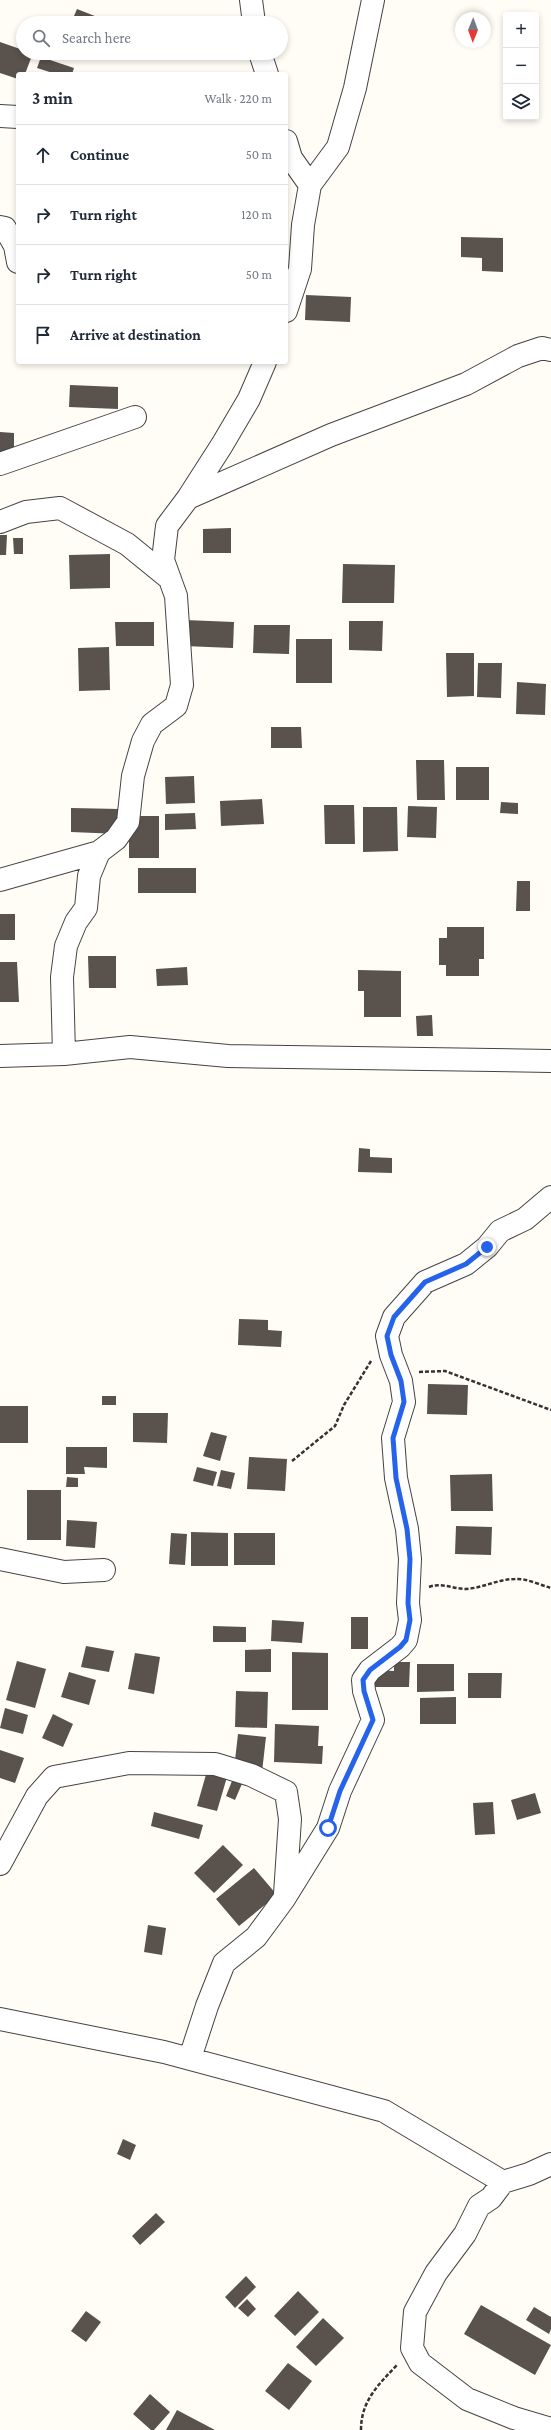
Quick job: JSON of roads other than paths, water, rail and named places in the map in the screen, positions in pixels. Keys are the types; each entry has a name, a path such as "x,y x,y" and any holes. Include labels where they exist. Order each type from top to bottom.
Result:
{"street":[{"path":"251,0 253,16"},
{"path":"288,305 300,269 303,225 310,185 338,147 355,88 373,0"},
{"path":"262,60 266,72"},
{"path":"0,116 16,117"},
{"path":"288,147 291,158 310,185"},
{"path":"0,227 5,228 15,246 16,251"},
{"path":"188,498 331,435 466,384 518,356 542,348 551,350"},
{"path":"0,880 99,852 116,838 128,822 133,776 143,740 152,724 176,706 182,685 176,596 163,560 167,526 188,498 249,399 264,364"},
{"path":"0,464 135,417"},
{"path":"0,522 26,512 60,508 127,544 170,580"},
{"path":"64,1054 62,977 66,946 76,922 86,908 88,876 99,852"},
{"path":"0,1056 64,1054 130,1047 228,1056 551,1061"},
{"path":"190,2058 207,2006 224,1963 256,1937 284,1899 328,1828 340,1791 373,1720 364,1691 363,1680 370,1670 400,1647 406,1640 410,1620 408,1603 410,1559 407,1529 396,1478 393,1438 404,1402 400,1377 391,1355 387,1336 394,1317 425,1282 466,1264 487,1247 500,1231 525,1219 551,1197"},
{"path":"0,1559 64,1572 104,1570"},
{"path":"0,1864 37,1796 54,1777 129,1763 215,1764 251,1775 286,1792 290,1819 284,1899"},
{"path":"0,2019 190,2058 384,2111 503,2182"},
{"path":"551,2164 529,2174 503,2182 491,2198 479,2206 465,2234 436,2273 415,2312 412,2348 420,2363 467,2399 514,2418 551,2429"}]}
